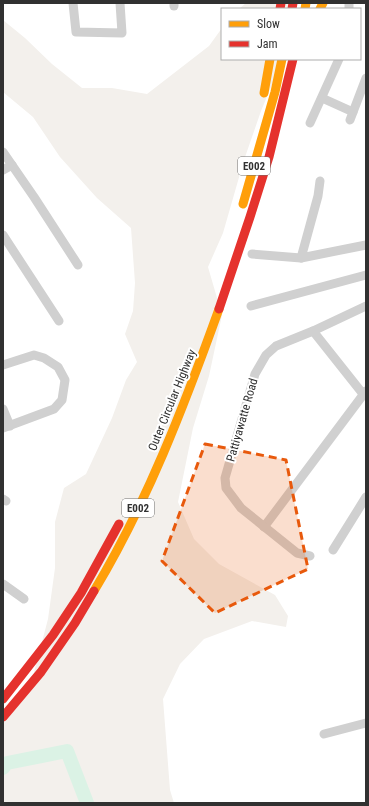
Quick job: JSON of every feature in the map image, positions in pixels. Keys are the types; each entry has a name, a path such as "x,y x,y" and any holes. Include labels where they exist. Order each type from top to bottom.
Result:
{"highway":[{"name":"E002","path":"270,60 241,212 275,92 282,60"},
{"name":"Outer Circular Highway","path":"3,717 30,686 64,640 91,599 114,557 149,486 195,375 251,216 275,137 294,60"},
{"path":"275,137 300,66"},
{"name":"E002","path":"3,699 54,635 81,593 122,519"}],"street":[{"path":"73,3 76,32 122,33 120,3"},
{"path":"310,123 339,60"},
{"path":"322,98 351,116 366,78"},
{"path":"3,152 78,265"},
{"path":"3,170 12,165"},
{"path":"301,258 318,196 320,181"},
{"path":"3,235 59,320"},
{"path":"252,254 301,258 366,245"},
{"path":"251,306 366,275"},
{"name":"Pattiyawatte Road","path":"310,556 297,553 241,508 226,488 225,478 255,374 266,355 276,346 314,331 366,306"},
{"path":"264,527 365,393 314,331"},
{"path":"3,365 34,355 44,358 58,367 65,380 62,400 54,409 6,427 3,409"},
{"path":"333,550 366,497"},
{"path":"3,584 24,599"},
{"path":"324,734 366,724"}],"highlighted area":[{"path":"205,444 286,460 308,569 215,613 162,561"}],"shaded area":[{"path":"246,3 290,3 289,8 240,8"},
{"path":"3,20 25,38 52,64 82,88 112,88 147,94 209,46 221,29 221,60 281,60 244,160 223,233 208,267 222,315 209,376 193,428 178,502 194,539 219,564 275,595 288,616 286,627 252,621 204,639 180,664 163,699 170,790 174,803 3,803 3,721 32,680 48,619 55,568 55,522 64,488 86,474 112,418 126,380 137,362 125,334 133,311 135,283 131,228 97,198 60,157 33,117 3,92"}],"waterway":[{"path":"3,768 7,763 67,751 87,803"}],"traffic: slow":[{"path":"305,8 306,3"},
{"path":"320,8 323,3"},
{"path":"264,93 270,60"},
{"path":"243,204 275,92 282,60"},
{"path":"94,591 113,558 148,489 178,418 219,309"}],"traffic: jam":[{"path":"280,8 281,3"},
{"path":"292,8 293,3"},
{"path":"219,309 269,157 293,60"},
{"path":"3,699 53,635 81,593 119,524"},
{"path":"3,717 41,672 75,623 94,591"}]}
